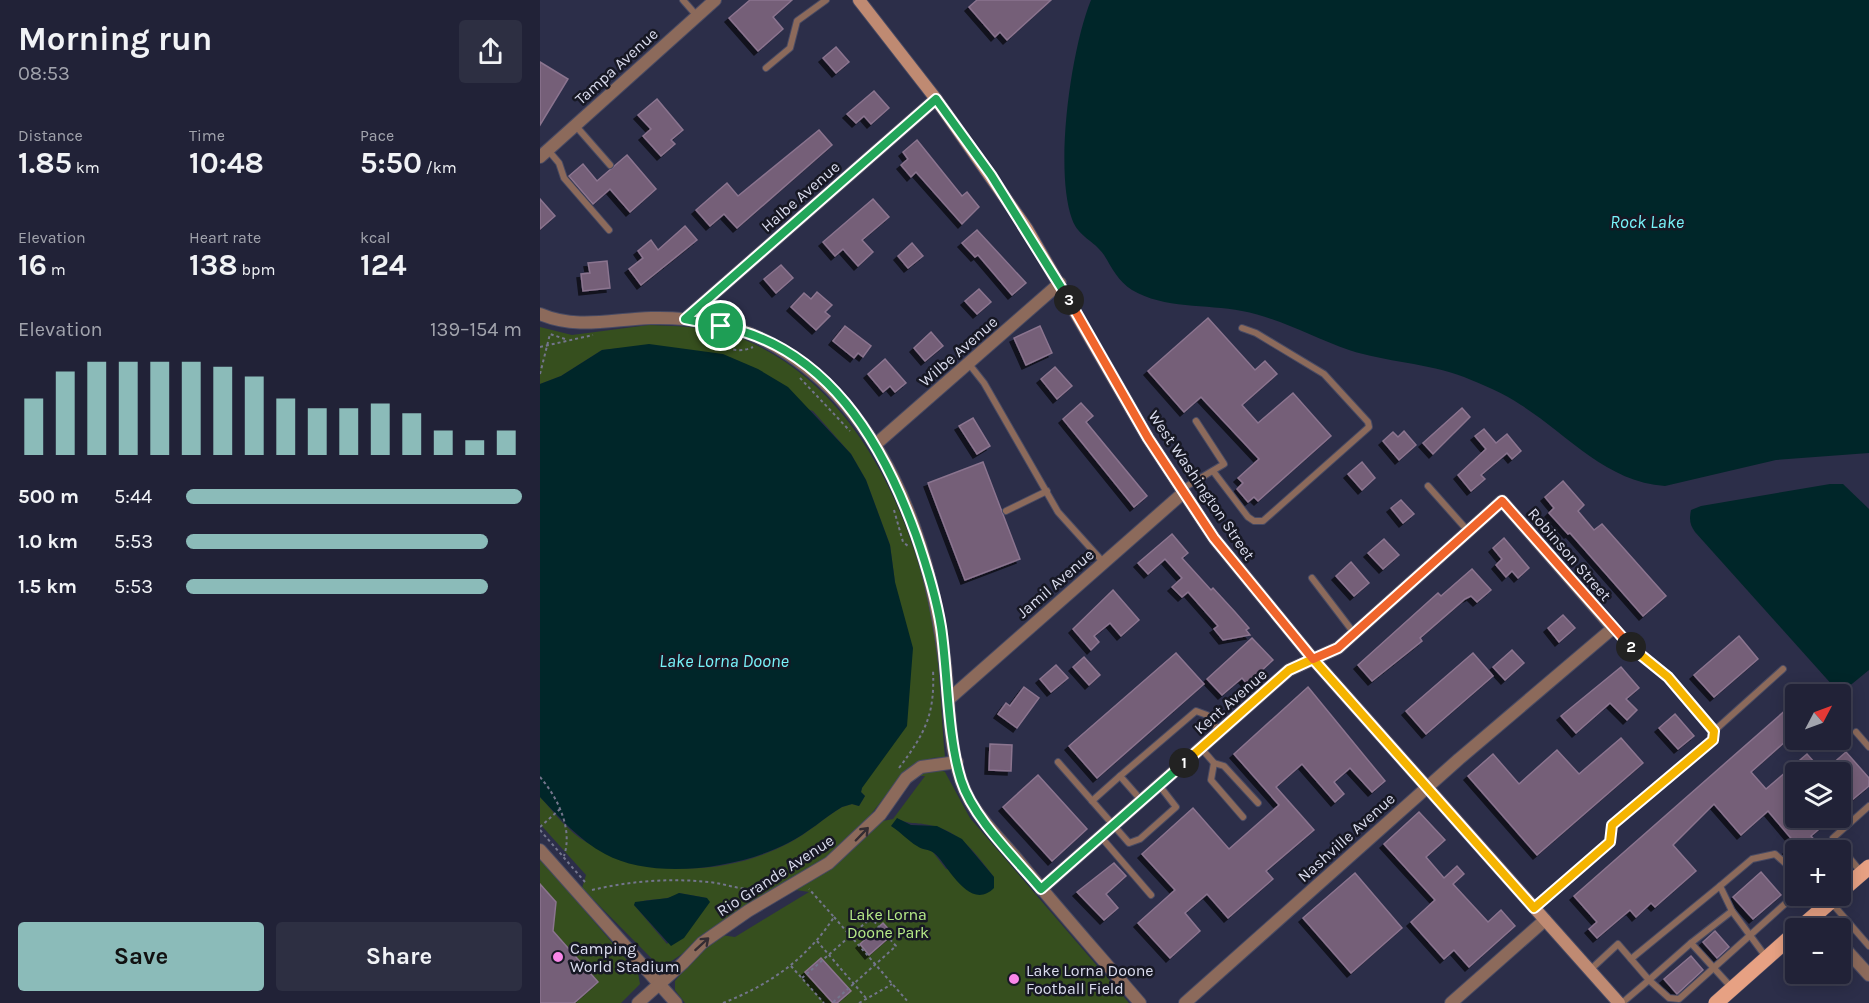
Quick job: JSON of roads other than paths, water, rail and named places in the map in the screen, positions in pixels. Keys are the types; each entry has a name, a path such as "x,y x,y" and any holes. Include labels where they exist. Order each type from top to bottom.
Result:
{"main road":[{"name":"West Washington Street","path":"859,0 936,99 991,175 1060,283 1148,438 1182,491 1252,588 1589,970 1621,1003"},
{"path":"1851,881 1865,870"},
{"path":"1810,918 1822,906"},
{"path":"1716,1003 1785,942"}],"street":[{"name":"Tampa Avenue","path":"544,153 715,0"},
{"name":"Halbe Avenue","path":"685,319 936,99"},
{"name":"Wilbe Avenue","path":"876,444 1060,283"},
{"path":"540,314 571,323 685,319 726,327 763,339 801,361 831,387 876,444 888,466 925,561 940,624 957,762 969,799 1041,889 1140,1003"},
{"name":"Jamil Avenue","path":"950,699 1182,491"},
{"name":"Kent Avenue","path":"1041,889 1289,670 1338,648 1502,501"},
{"name":"Robinson Street","path":"1502,501 1613,628"},
{"name":"Nashville Avenue","path":"1185,1003 1427,787 1613,628"},
{"name":"Rio Grande Avenue","path":"638,1003 702,943 829,863 880,815 906,778 921,767 957,762"},
{"path":"540,850 676,1003"},
{"path":"1451,1003 1545,920"},
{"path":"1851,955 1869,975"}],"lane":[{"path":"683,0 697,16"},
{"path":"766,68 790,48 796,21 826,0"},
{"path":"575,125 610,165"},
{"path":"544,153 559,164 564,178 609,230"},
{"path":"1213,471 1248,517 1254,521 1263,521 1369,428 1368,422 1324,374 1256,333 1242,328"},
{"path":"969,364 984,382 1058,512 1104,563"},
{"path":"1182,491 1224,464 1196,421"},
{"path":"1428,486 1469,531"},
{"path":"1006,511 1047,491"},
{"path":"1312,578 1354,633"},
{"path":"1613,628 1632,648 1668,677 1714,731"},
{"path":"1534,908 1610,842 1612,825 1713,740 1714,731 1783,669"},
{"path":"1092,801 1196,711 1208,715 1219,732"},
{"path":"1856,732 1869,747"},
{"path":"1201,748 1214,763 1224,766 1258,803"},
{"path":"1058,762 1129,843 1140,839 1176,807 1159,785"},
{"path":"1214,763 1210,780 1243,817"},
{"path":"1120,776 1141,800"},
{"path":"1865,870 1833,838 1869,806"},
{"path":"1100,837 1150,895"},
{"path":"1631,959 1752,859 1775,855 1785,864"},
{"path":"1720,886 1732,911 1767,958"},
{"path":"1589,970 1618,944 1649,980 1669,998 1679,999 1785,904"},
{"path":"1832,906 1869,946"},
{"path":"1621,1003 1732,911"},
{"path":"1691,944 1733,988"}],"water":[{"name":"Rock Lake","path":"1091,0 1869,0 1869,453 1776,460 1665,486 1644,483 1624,476 1588,455 1514,401 1464,377 1349,350 1256,314 1171,303 1144,296 1132,290 1119,278 1100,250 1078,230 1072,219 1067,197 1065,141 1067,109 1077,48"},
{"name":"Lake Lorna Doone","path":"649,344 723,354 758,369 788,387 851,454 866,480 890,545 895,582 913,648 907,726 862,788 861,792 865,796 859,806 852,804 842,807 795,839 768,852 722,865 697,868 648,867 625,862 605,854 562,821 540,797 540,384 561,376 602,350"},
{"path":"1830,484 1843,484 1869,509 1869,670 1851,685 1831,684 1695,532 1690,520 1691,510 1701,506"},
{"path":"897,818 911,825 937,826 962,839 994,877 994,888 985,894 967,891 934,853 911,842 891,826"},
{"path":"679,893 707,898 710,902 684,938 671,946 634,905 635,902 668,898"}],"place":[{"name":"Camping World Stadium","path":"558,957"},
{"name":"Lake Lorna Doone Football Field","path":"1014,979"}],"park label":[{"name":"Lake Lorna Doone Park","path":"888,923"}]}
